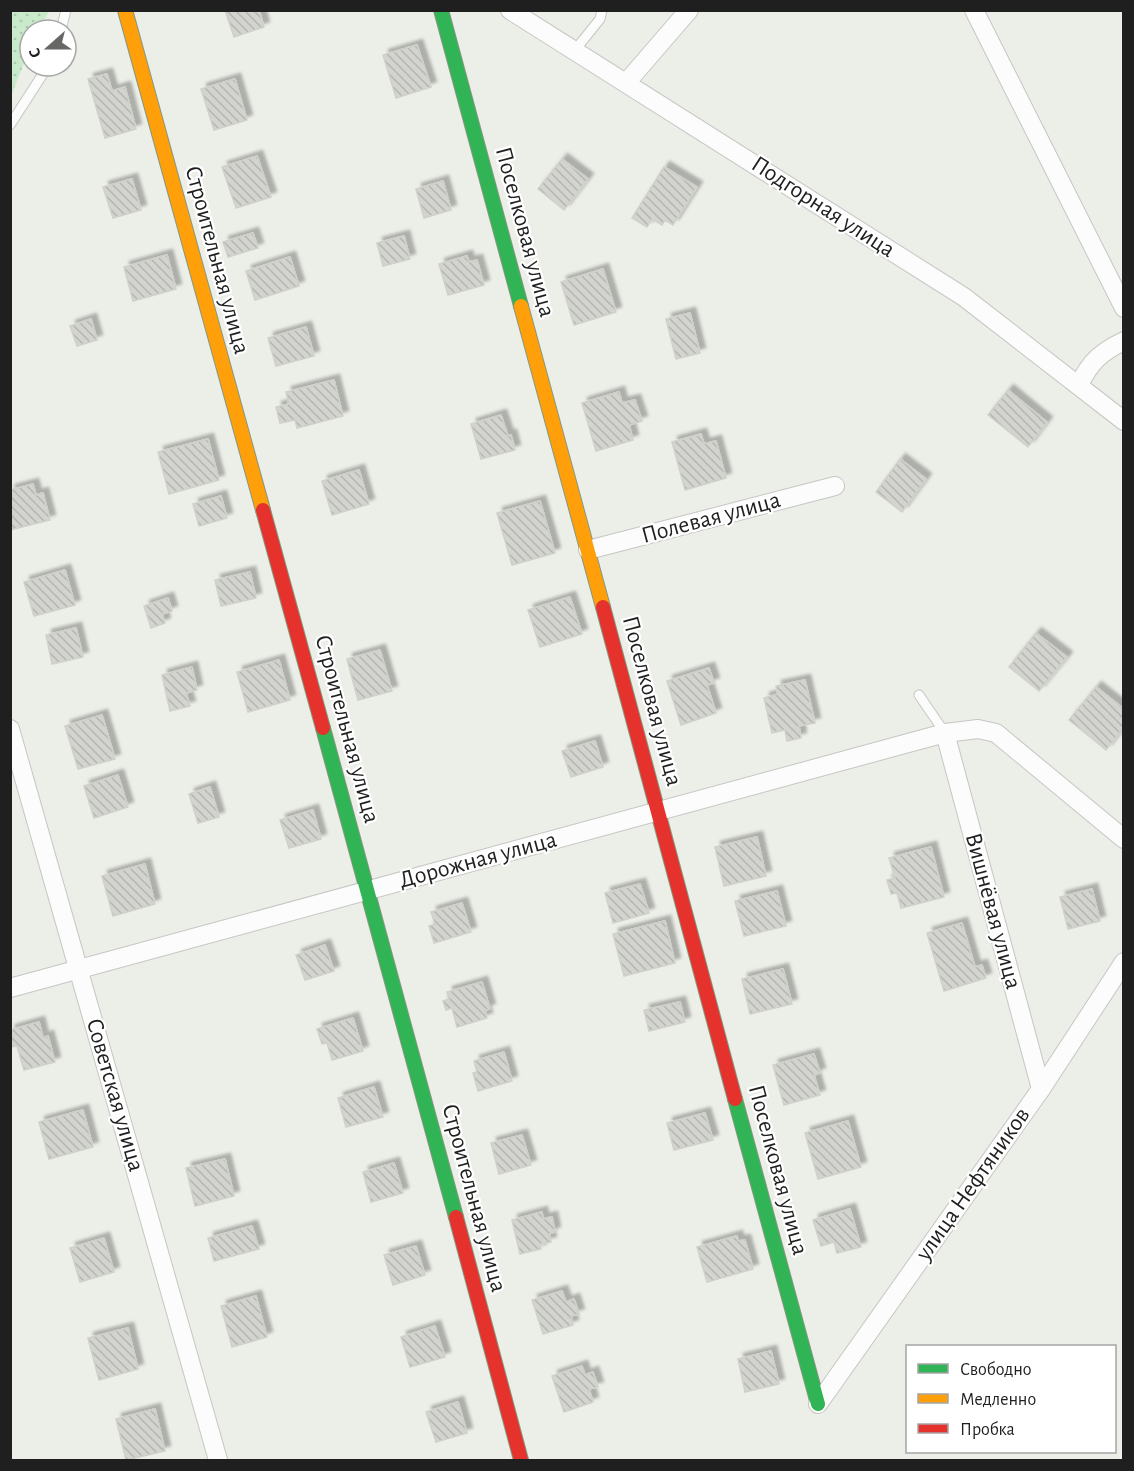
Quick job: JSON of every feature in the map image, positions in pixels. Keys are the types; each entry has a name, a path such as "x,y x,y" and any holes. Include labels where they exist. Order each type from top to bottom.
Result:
{"street":[{"name":"Строительная улица","path":"125,10 368,891 521,1461"},
{"name":"Поселковая улица","path":"441,10 818,1404"},
{"name":"Подгорная улица","path":"510,10 964,297 1124,421"},
{"path":"626,83 689,10"},
{"path":"974,10 1124,308"},
{"path":"1079,385 1088,367 1100,353 1124,341"},
{"name":"Полевая улица","path":"588,550 835,486"},
{"name":"Советская улица","path":"10,729 218,1461"},
{"name":"Дорожная улица","path":"10,988 945,733 978,729 996,733 1124,839"},
{"name":"Вишнёвая улица","path":"945,733 1041,1089"},
{"name":"улица Нефтяников","path":"818,1404 1041,1089 1124,962"}],"lane":[{"path":"574,50 600,19 602,10"},
{"path":"10,125 40,78"},
{"path":"919,695 945,733"}],"green space":[{"path":"11,10 49,11 45,18 18,18 18,78 11,96"}],"building":[{"path":"225,10 259,10 264,27 234,37"},
{"path":"417,45 431,87 396,98 383,55"},
{"path":"107,74 112,91 125,87 136,129 105,138 88,79"},
{"path":"235,79 247,120 214,130 201,89"},
{"path":"257,156 271,197 236,208 222,167"},
{"path":"562,159 588,179 564,210 538,189"},
{"path":"664,167 697,187 673,225 665,220 662,225 652,219 647,227 632,218"},
{"path":"132,179 141,210 113,218 103,187"},
{"path":"443,181 451,210 424,218 416,189"},
{"path":"253,233 258,248 228,257 223,242"},
{"path":"404,236 410,259 383,266 377,243"},
{"path":"167,255 176,289 133,301 124,267"},
{"path":"467,256 469,262 477,260 484,285 448,295 439,264"},
{"path":"290,257 299,286 255,300 246,271"},
{"path":"603,269 616,312 574,325 561,282"},
{"path":"690,313 700,353 676,359 666,319"},
{"path":"91,319 97,340 77,346 70,326"},
{"path":"306,327 314,356 276,366 268,338"},
{"path":"334,380 343,416 297,428 295,420 280,423 276,407 289,404 286,392"},
{"path":"1008,390 1047,422 1028,447 988,415"},
{"path":"619,392 622,403 635,400 642,421 629,425 633,440 596,451 582,403"},
{"path":"501,415 508,436 511,435 515,450 481,459 471,424"},
{"path":"701,434 704,444 716,441 726,478 685,490 672,442"},
{"path":"208,439 219,480 169,494 158,452"},
{"path":"900,459 926,479 902,512 876,492"},
{"path":"359,470 369,504 332,515 322,481"},
{"path":"33,484 36,495 43,493 50,520 10,530 10,490"},
{"path":"221,496 227,518 199,526 193,504"},
{"path":"540,501 555,553 512,565 497,513"},
{"path":"65,570 75,605 34,616 24,582"},
{"path":"250,572 256,598 221,606 215,580"},
{"path":"570,597 582,634 540,647 528,610"},
{"path":"168,598 172,611 162,614 165,623 151,628 144,606"},
{"path":"76,628 83,657 52,664 46,635"},
{"path":"1036,633 1067,657 1039,691 1009,667"},
{"path":"380,650 392,691 358,700 347,659"},
{"path":"279,660 290,700 248,712 237,672"},
{"path":"192,667 197,690 186,693 190,706 170,711 162,675"},
{"path":"709,668 714,683 707,685 716,713 681,725 667,681"},
{"path":"805,680 815,723 799,726 801,738 787,741 785,730 772,733 764,698 778,694 776,686"},
{"path":"1096,687 1124,709 1124,727 1106,750 1069,720"},
{"path":"102,715 115,759 78,769 65,726"},
{"path":"595,741 603,767 571,777 562,751"},
{"path":"118,775 128,807 94,818 84,786"},
{"path":"210,787 219,817 198,823 189,794"},
{"path":"313,810 321,839 289,848 280,820"},
{"path":"757,837 766,876 724,886 715,847"},
{"path":"931,847 944,897 901,908 897,893 891,894 887,880 895,878 889,858"},
{"path":"145,864 155,904 113,916 102,876"},
{"path":"640,884 649,913 613,923 605,893"},
{"path":"1092,889 1100,921 1068,929 1060,897"},
{"path":"777,891 786,926 744,936 735,901"},
{"path":"462,903 471,932 434,943 429,926 435,924 431,912"},
{"path":"665,921 675,963 624,976 613,934"},
{"path":"962,923 975,967 982,965 986,978 944,991 927,933"},
{"path":"325,945 334,971 305,980 296,955"},
{"path":"783,969 792,1004 750,1014 742,979"},
{"path":"482,982 490,1009 485,1010 487,1018 457,1027 452,1008 446,1010 443,1001 449,999 447,992"},
{"path":"680,1002 685,1022 649,1031 644,1010"},
{"path":"353,1018 363,1051 332,1060 327,1043 322,1044 317,1029"},
{"path":"39,1022 43,1038 48,1036 55,1062 24,1070 17,1046 10,1047 10,1030"},
{"path":"504,1052 512,1081 478,1091 473,1073 477,1072 474,1061"},
{"path":"814,1054 820,1073 814,1075 820,1095 784,1105 773,1065"},
{"path":"374,1087 383,1117 346,1127 338,1098"},
{"path":"83,1110 93,1147 49,1159 39,1122"},
{"path":"705,1113 713,1140 674,1150 667,1123"},
{"path":"848,1121 861,1167 818,1179 805,1133"},
{"path":"522,1135 531,1165 499,1174 491,1143"},
{"path":"225,1159 234,1196 195,1206 186,1168"},
{"path":"394,1163 403,1193 371,1202 363,1172"},
{"path":"850,1209 861,1247 837,1253 834,1242 821,1246 813,1220"},
{"path":"542,1212 543,1219 552,1217 555,1232 549,1234 551,1242 540,1244 541,1249 520,1254 512,1220"},
{"path":"252,1226 259,1249 214,1261 208,1238"},
{"path":"737,1236 738,1241 745,1240 753,1269 707,1282 697,1247"},
{"path":"104,1238 114,1272 80,1282 70,1248"},
{"path":"416,1246 425,1275 393,1285 384,1255"},
{"path":"562,1291 566,1302 574,1299 579,1314 571,1316 573,1325 543,1334 532,1300"},
{"path":"256,1296 267,1337 232,1347 221,1306"},
{"path":"435,1326 445,1357 410,1367 401,1337"},
{"path":"128,1328 138,1369 99,1380 88,1338"},
{"path":"771,1351 779,1384 745,1392 738,1359"},
{"path":"582,1366 585,1375 593,1372 598,1387 589,1389 593,1402 564,1412 552,1376"},
{"path":"458,1402 467,1433 436,1442 426,1412"},
{"path":"155,1409 165,1451 126,1460 116,1419"}],"traffic: fast":[{"path":"441,10 521,306"},
{"path":"323,728 456,1217"},
{"path":"735,1099 818,1404"}],"traffic: slow":[{"path":"125,10 263,510"},
{"path":"521,306 603,607"}],"traffic: jam":[{"path":"263,510 323,728"},
{"path":"603,607 735,1099"},
{"path":"456,1217 521,1460"}]}
